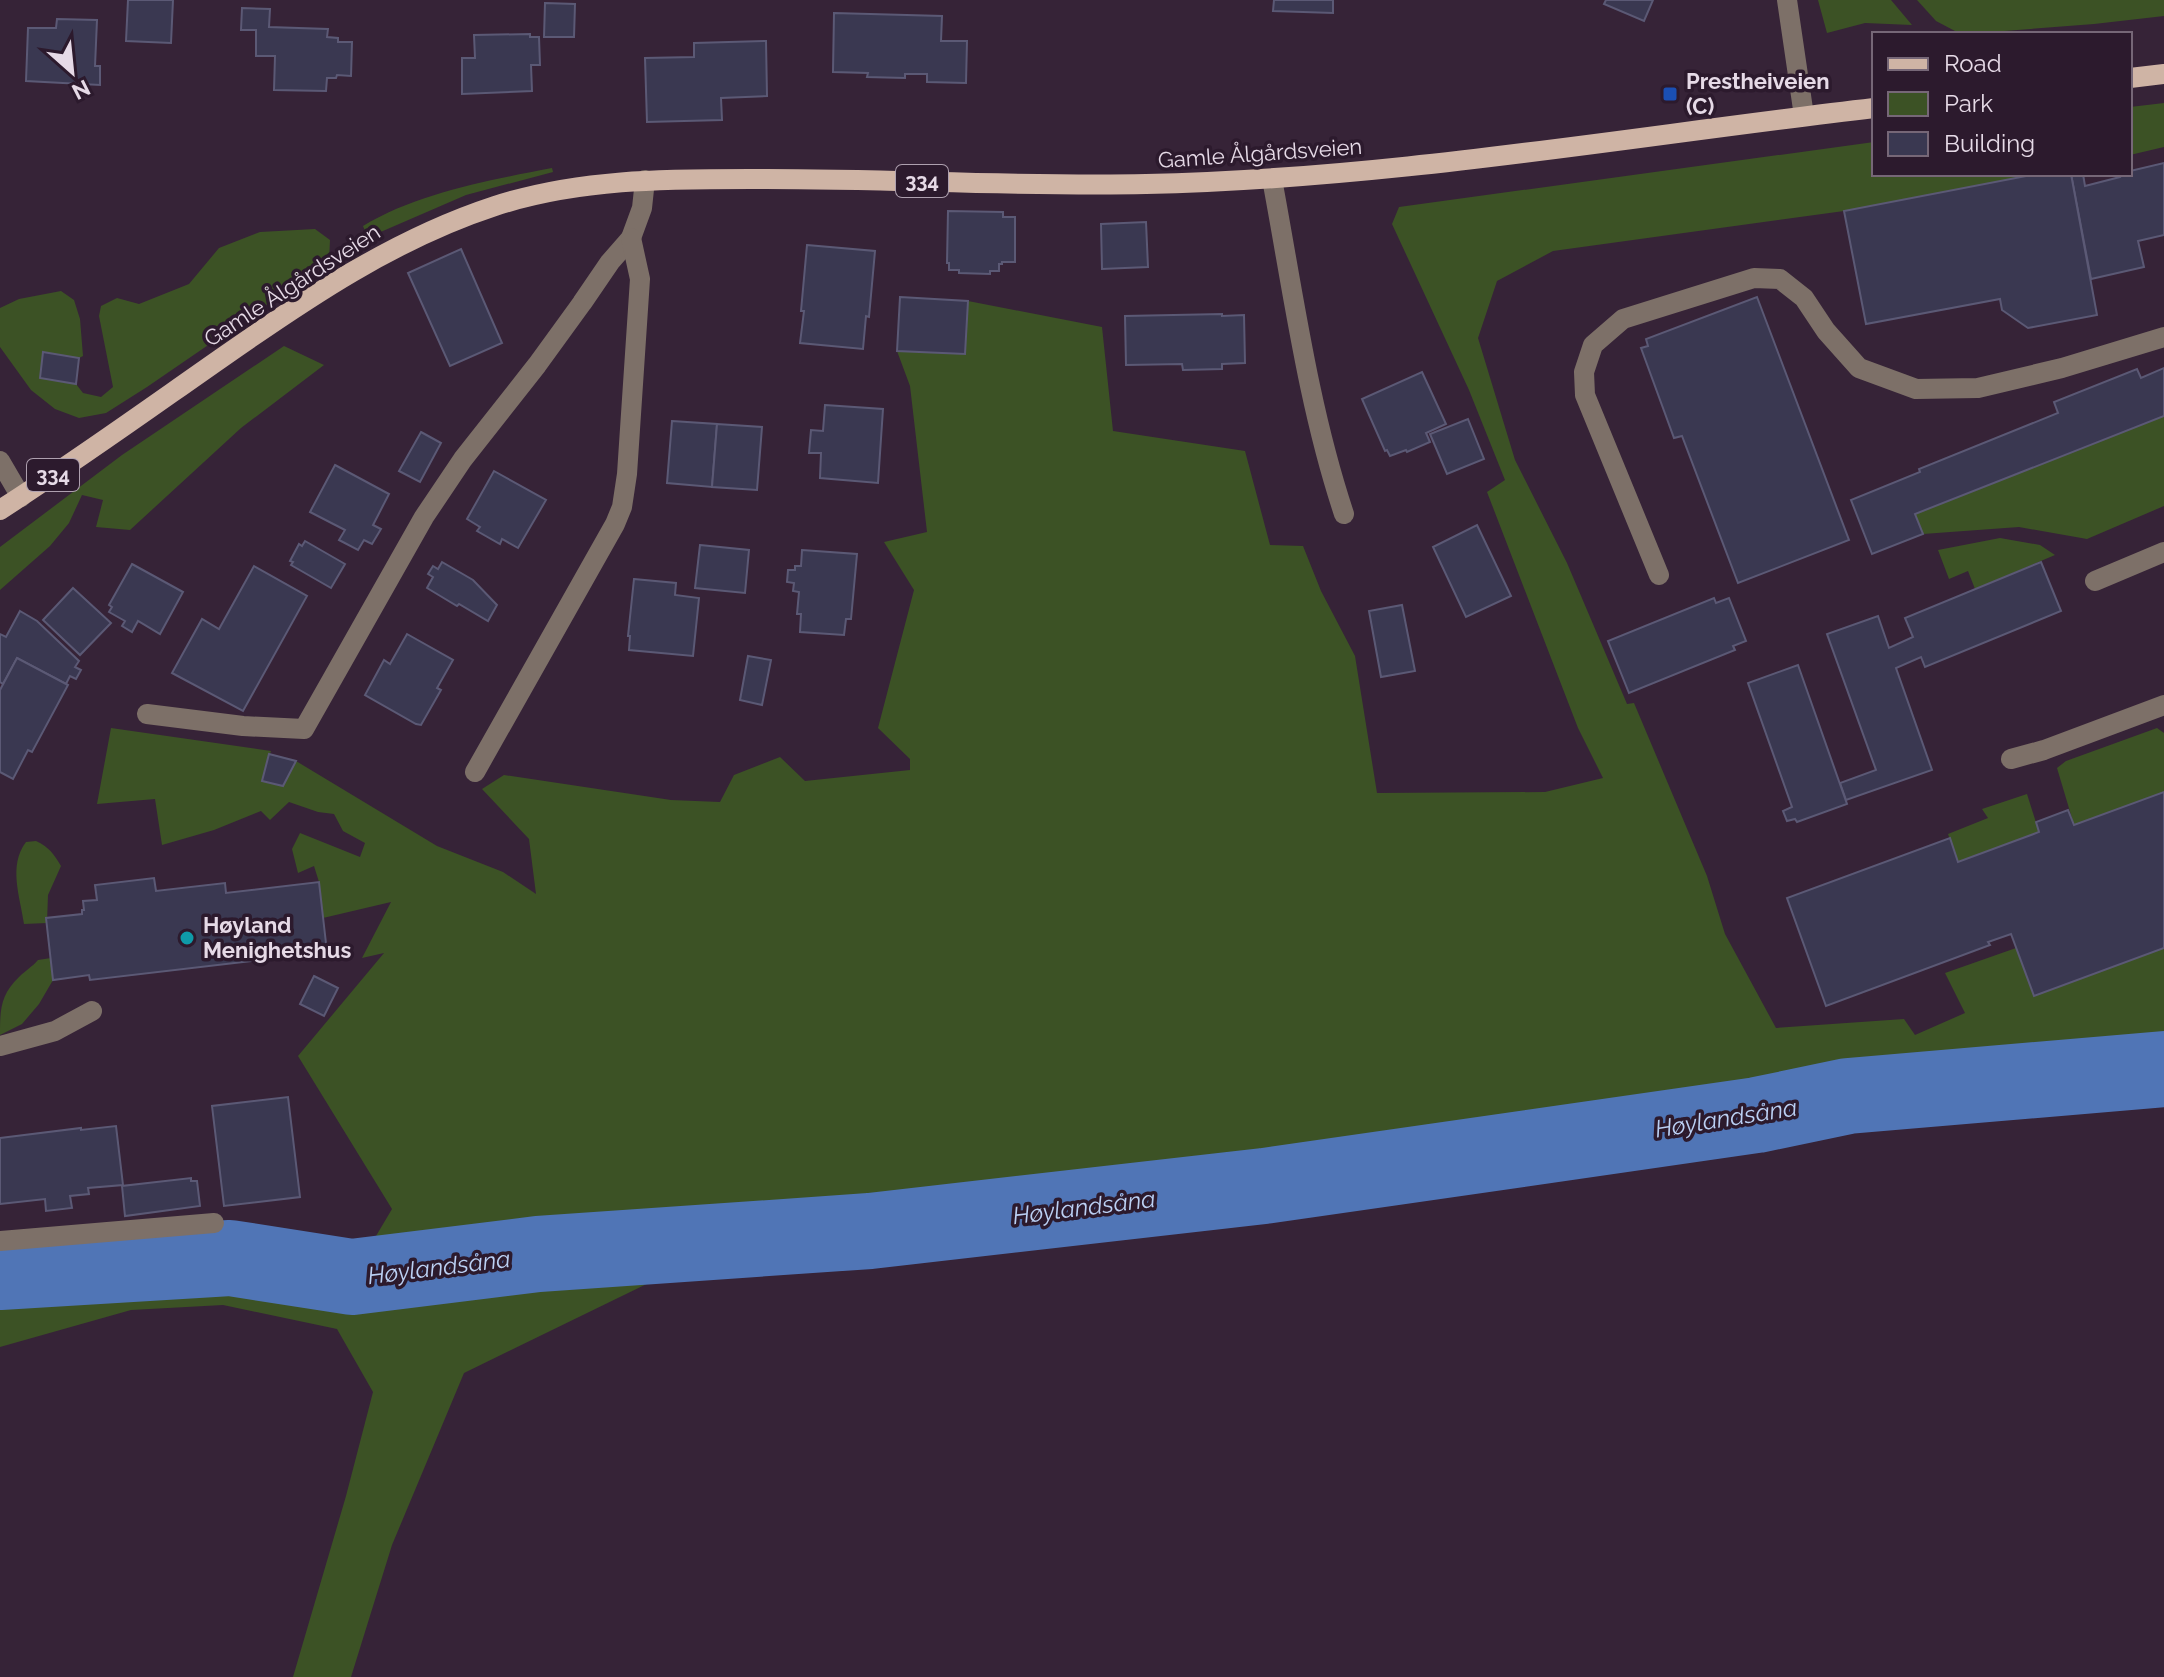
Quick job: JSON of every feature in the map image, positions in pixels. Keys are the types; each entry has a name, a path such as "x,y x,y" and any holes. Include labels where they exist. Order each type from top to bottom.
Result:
{"main road":[{"path":"2132,78 2164,74"},
{"name":"Gamle Ålgårdsveien","path":"0,510 359,266 447,223 501,204 593,184 645,180 798,178 1141,184 1272,179 1569,147 1872,108"}],"street":[{"path":"1787,0 1804,116"},
{"path":"1272,179 1313,401 1330,473 1344,514"},
{"path":"147,714 243,726 304,729 424,517 463,459 631,238 642,208 645,180"},
{"path":"475,772 622,507 640,279 631,238"},
{"path":"1659,575 1585,395 1584,372 1593,345 1623,319 1754,278 1780,279 1804,298 1826,331 1859,368 1916,389 1978,388 2062,368 2164,337"},
{"path":"0,461 21,497"},
{"path":"2095,581 2164,552"},
{"path":"2011,759 2044,750 2164,705"},
{"path":"0,1046 55,1031 92,1011"},
{"path":"0,1241 214,1223"}],"green space":[{"path":"1818,0 1891,0 1912,25 1865,23 1827,33"},
{"path":"1917,0 2164,0 2164,16 1991,32 1955,31 1936,21"},
{"path":"2164,103 2164,147 2132,155 2132,107"},
{"path":"1872,142 1872,176 2027,176 1844,211 1553,251 1497,281 1478,338 1515,460 1567,563 1627,704 1634,703 1707,876 1725,934 1776,1028 1904,1019 1915,1035 1965,1013 1945,973 2016,948 2034,996 2164,948 2164,1073 1798,1128 661,1277 464,1373 392,1545 351,1677 293,1677 373,1392 337,1329 223,1305 131,1310 0,1347 0,1267 97,1251 198,1242 360,1263 392,1209 298,1056 384,953 362,958 391,902 323,918 314,866 298,873 292,849 300,833 360,857 365,843 343,831 334,814 289,802 270,820 261,811 214,830 162,845 155,799 97,804 111,728 271,751 262,780 296,761 437,846 503,872 536,894 529,839 482,789 504,775 671,800 720,802 734,775 780,757 805,781 910,770 910,759 878,728 914,590 884,542 927,532 910,386 897,351 965,354 968,301 1102,327 1113,431 1245,451 1270,545 1303,546 1321,591 1355,656 1377,793 1545,792 1603,778 1578,728 1487,492 1505,480 1469,390 1392,224 1399,207"},
{"path":"552,168 553,172 466,195 376,234 365,231 363,226 430,196"},
{"path":"315,229 330,240 329,262 106,413 79,418 55,409 31,390 0,347 0,308 19,299 61,291 74,300 80,319 83,356 43,353 40,378 76,384 83,393 101,397 113,387 99,316 101,306 117,298 139,304 189,284 219,248 260,232"},
{"path":"284,346 324,365 241,428 130,530 96,527 103,500 82,495 69,523 50,546 0,590 0,547 122,455"},
{"path":"2164,416 2164,506 2087,539 2019,527 1923,534 1915,514"},
{"path":"2000,538 2040,545 2055,555 1975,589 1968,571 1949,579 1938,550"},
{"path":"2157,728 2164,733 2164,792 2074,825 2057,768 2066,761"},
{"path":"2027,794 2039,832 1958,862 1948,834 1988,818 1982,809"},
{"path":"36,841 51,851 61,866 48,895 47,923 24,924 16,871 26,842"},
{"path":"51,958 53,980 39,1004 22,1024 0,1035 1,1011 8,990 38,960"}],"building":[{"path":"128,0 173,0 171,43 126,41"},
{"path":"1274,0 1333,0 1333,13 1273,11"},
{"path":"1606,0 1653,0 1644,21 1604,4"},
{"path":"545,3 575,4 574,37 544,37"},
{"path":"242,8 270,9 269,27 328,29 327,37 338,38 338,42 352,42 351,76 327,78 326,91 274,90 275,56 256,56 256,30 241,30"},
{"path":"834,13 942,16 941,41 967,41 966,83 927,82 927,74 905,74 905,78 833,72"},
{"path":"57,19 97,20 95,66 100,66 100,85 26,81 28,28 56,28"},
{"path":"530,34 530,37 539,37 540,65 531,65 532,91 462,94 462,58 475,58 474,35"},
{"path":"766,41 767,96 721,98 722,120 647,122 645,58 694,57 694,43"},
{"path":"2164,163 2164,235 2138,241 2144,267 2091,279 2071,176 2083,176 2085,186 2120,176 2132,176 2132,171"},
{"path":"2027,176 2071,176 2097,315 2028,328 2002,310 2000,299 1866,324 1844,211"},
{"path":"948,211 1003,212 1003,217 1015,217 1015,262 1002,262 999,271 990,271 990,274 949,270"},
{"path":"1146,222 1148,267 1102,269 1101,224"},
{"path":"807,245 875,251 863,349 800,343"},
{"path":"461,249 502,343 450,366 408,273"},
{"path":"900,297 968,301 965,354 897,351"},
{"path":"1757,297 1849,540 1738,583 1682,436 1674,438 1641,348 1648,346 1646,339"},
{"path":"1244,315 1245,363 1222,364 1222,369 1183,370 1182,364 1126,365 1125,316"},
{"path":"43,352 79,358 76,384 40,378"},
{"path":"2164,368 2164,416 1915,514 1923,534 1872,554 1851,500 2058,413 2054,402 2137,369 2141,378"},
{"path":"1422,372 1446,424 1426,433 1430,442 1390,456 1362,399"},
{"path":"825,405 883,409 878,483 820,478 821,453 809,453 811,430 823,431"},
{"path":"1468,419 1484,459 1447,474 1430,434"},
{"path":"672,421 717,424 712,487 667,483"},
{"path":"717,424 762,427 757,490 712,487"},
{"path":"421,432 441,443 420,482 399,471"},
{"path":"335,465 389,494 373,525 381,529 372,544 364,540 358,550 339,540 345,530 310,512"},
{"path":"494,471 546,500 518,548 502,539 500,544 477,531 480,527 467,519"},
{"path":"1477,525 1511,596 1466,617 1433,547"},
{"path":"305,541 345,564 331,588 291,565 299,544 302,546"},
{"path":"700,545 749,550 745,593 695,588"},
{"path":"802,550 857,554 851,619 846,619 844,635 800,632 801,614 797,614 799,592 793,591 794,583 787,582 788,570 801,566"},
{"path":"442,562 473,580 497,605 488,621 427,588 433,577 428,574 433,566 438,569"},
{"path":"2041,562 2061,611 1925,667 1921,657 1896,668 1932,770 1846,800 1840,783 1876,770 1827,634 1878,616 1889,648 1913,637 1905,618"},
{"path":"132,564 183,592 160,634 138,621 132,632 122,626 125,621 109,612 112,607 109,605"},
{"path":"254,566 307,596 243,711 172,673 202,619 219,629"},
{"path":"634,579 676,583 675,595 699,598 693,656 629,650"},
{"path":"73,588 111,623 80,655 43,620"},
{"path":"1714,598 1716,603 1729,598 1746,641 1733,646 1735,650 1629,693 1608,641"},
{"path":"1402,605 1415,671 1381,677 1369,611"},
{"path":"20,611 37,621 79,661 75,667 81,670 76,679 70,676 66,684 17,658 3,684 0,682 0,634 6,637"},
{"path":"407,634 453,660 437,688 441,690 421,725 365,695 384,660 390,664"},
{"path":"748,656 771,660 762,705 740,700"},
{"path":"17,658 68,685 32,752 28,750 13,779 0,772 0,690"},
{"path":"1798,665 1847,804 1797,822 1795,819 1787,821 1783,811 1792,807 1748,683"},
{"path":"269,754 296,761 283,786 262,781"},
{"path":"2164,792 2164,948 2034,996 2011,934 1988,942 1990,945 1826,1006 1787,898 1950,838 1958,862 2039,832 2036,822 2068,810 2074,825"},
{"name":"Høyland Menighetshus","path":"154,878 156,891 225,883 226,893 319,882 327,952 90,980 89,975 53,980 46,918 82,914 83,901 97,900 95,885"},
{"path":"314,976 338,988 324,1016 300,1004"},
{"path":"288,1097 300,1197 224,1206 212,1106"},
{"path":"116,1126 123,1185 88,1188 89,1194 70,1196 72,1208 46,1211 45,1199 0,1204 0,1138"},
{"path":"191,1178 191,1181 197,1181 200,1206 125,1216 122,1186"}],"waterway":[{"name":"Høylandsåna","path":"0,1272 230,1258 352,1277 538,1254 870,1231 1264,1186 1757,1115 1848,1096 2164,1069"}],"place":[{"name":"Prestheiveien (C)","path":"1670,94"},
{"name":"Høyland Menighetshus","path":"187,938"}]}
